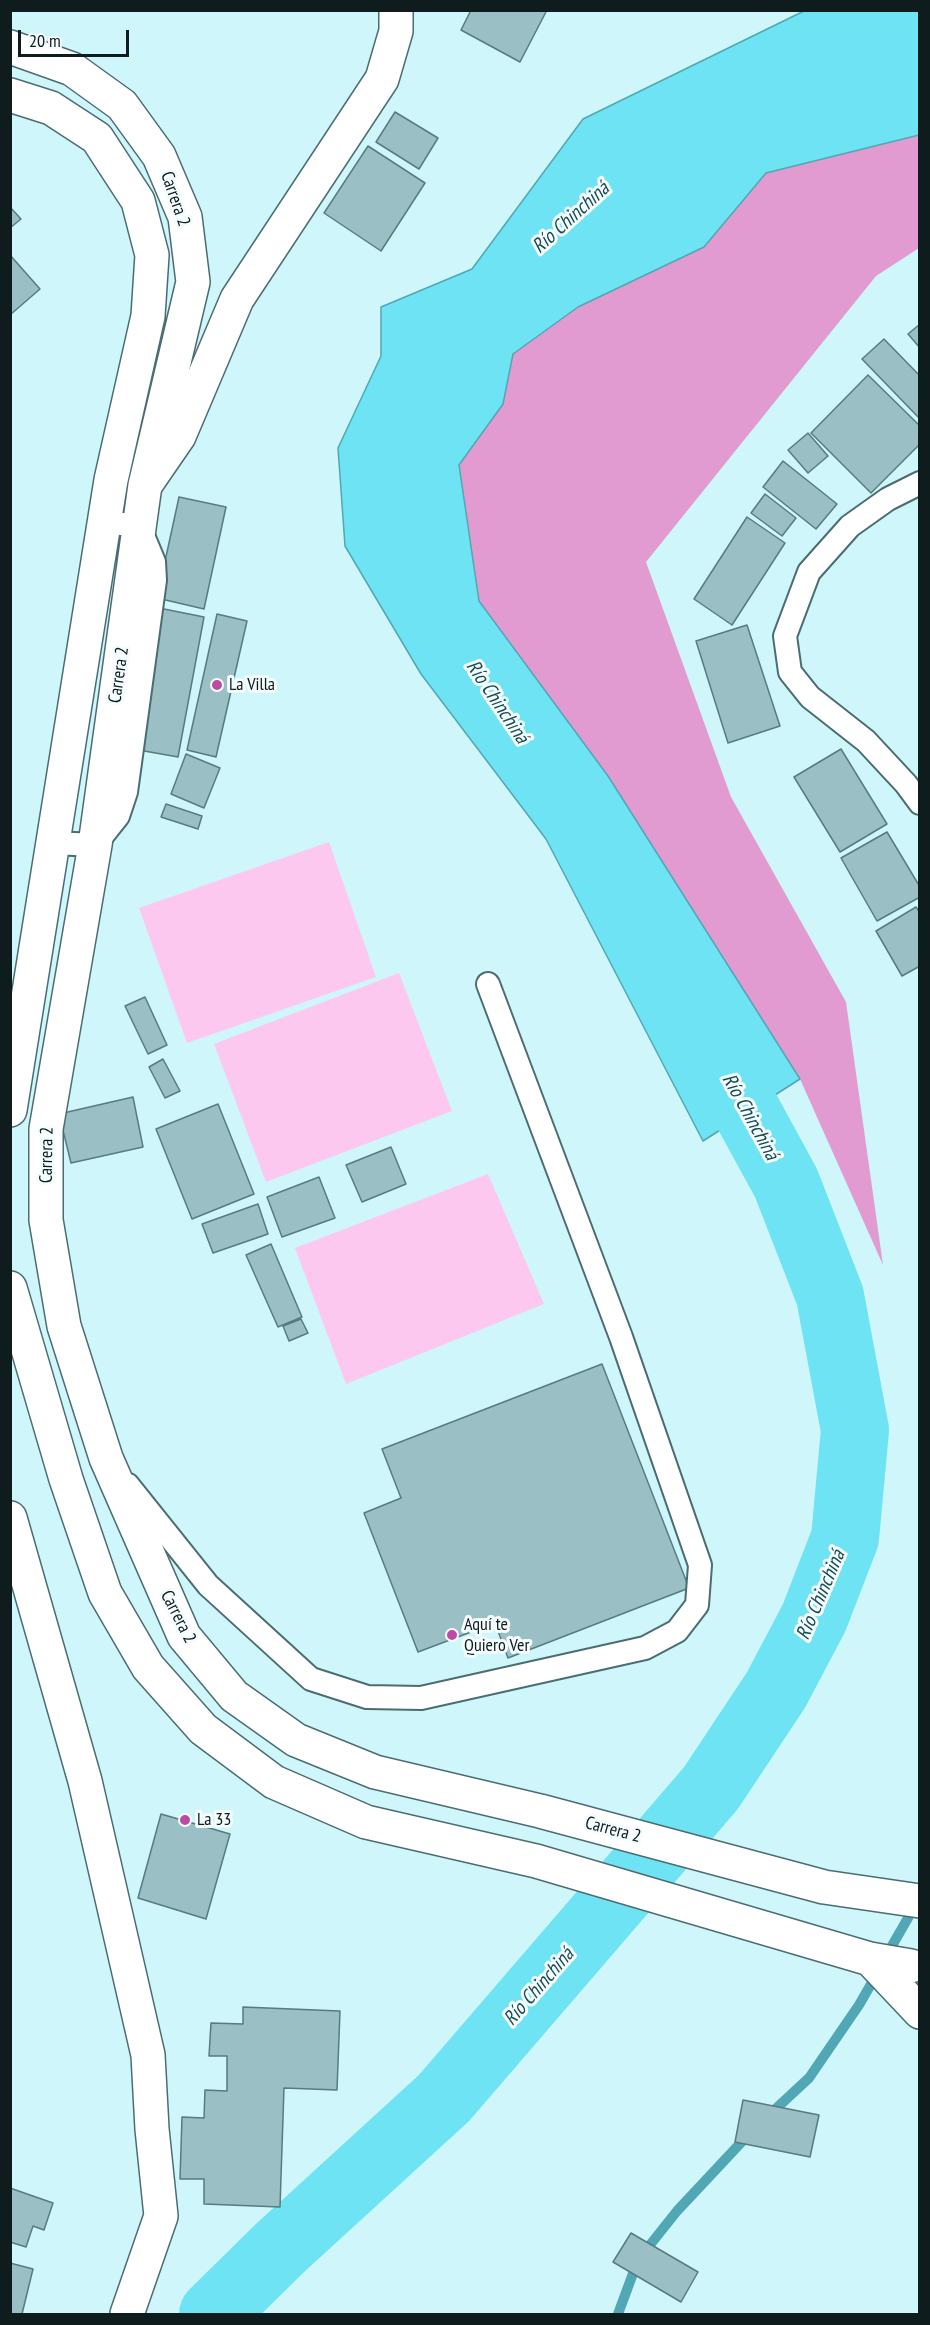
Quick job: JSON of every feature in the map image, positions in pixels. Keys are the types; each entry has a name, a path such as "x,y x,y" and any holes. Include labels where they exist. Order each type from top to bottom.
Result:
{"main road":[{"path":"145,485 179,436 237,299 382,80 396,31 396,10"},
{"name":"Carrera 2","path":"10,47 72,69 122,105 159,156 185,217 193,282 145,485 95,845 46,1129 46,1220 64,1326 106,1458 184,1636 234,1696 296,1740 375,1772 540,1811 824,1887 920,1901"},
{"name":"Carrera 2","path":"10,95 51,108 97,138 138,201 152,255 148,316 111,480 10,1110"},
{"path":"11,1297 66,1479 105,1593 147,1667 203,1729 273,1782 366,1822 536,1861 870,1959 911,1966"},
{"path":"10,1518 85,1781 148,2055 152,2129 161,2216 127,2314"},
{"path":"870,1959 920,2012"}],"lane":[{"path":"920,483 888,499 850,526 809,572 784,636 790,672 810,697 866,741 906,784 920,803"},
{"path":"104,522 140,526"},
{"path":"53,843 95,845"},
{"path":"106,1458 207,1585 311,1679 367,1697 421,1698 645,1648 677,1631 697,1605 700,1564 621,1337 488,984"}],"shaded area":[{"path":"919,135 919,248 876,276 646,562 731,797 846,1002 883,1265 800,1079 608,776 479,601 459,465 503,404 513,354 578,307 704,247 766,173"},
{"path":"329,842 376,977 187,1043 139,908"},
{"path":"399,973 452,1111 266,1182 214,1044"},
{"path":"488,1174 544,1304 346,1384 295,1248"}],"water":[{"path":"804,11 919,11 919,135 766,173 704,247 578,307 513,354 503,404 459,465 479,601 608,776 800,1079 703,1141 546,839 421,674 345,546 338,448 381,356 381,307 472,269 583,119"}],"building":[{"path":"471,10 547,10 520,62 461,30"},
{"path":"395,112 438,138 419,169 376,142"},
{"path":"368,146 425,183 381,251 324,213"},
{"path":"10,207 21,219 10,228"},
{"path":"10,255 40,289 10,315"},
{"path":"920,324 920,348 908,334"},
{"path":"884,339 920,376 920,419 862,359"},
{"path":"868,375 920,426 920,444 871,493 811,433"},
{"path":"808,433 828,456 808,473 788,450"},
{"path":"783,461 837,504 816,529 763,487"},
{"path":"765,494 796,518 782,536 751,513"},
{"path":"179,497 226,507 204,609 157,598"},
{"path":"747,517 785,543 732,625 694,599"},
{"path":"159,608 204,617 178,757 133,749"},
{"name":"La Villa","path":"217,614 247,621 216,757 187,750"},
{"path":"747,625 780,726 728,743 696,641"},
{"path":"841,749 887,824 840,852 794,777"},
{"path":"186,754 220,768 204,808 171,794"},
{"path":"166,804 202,816 198,829 161,817"},
{"path":"887,832 920,887 920,897 877,921 841,858"},
{"path":"916,907 920,913 920,966 902,976 876,931"},
{"path":"145,997 167,1045 148,1054 125,1006"},
{"path":"163,1059 180,1091 165,1098 149,1067"},
{"path":"133,1097 143,1147 71,1163 59,1114"},
{"path":"218,1104 254,1194 192,1219 156,1129"},
{"path":"391,1147 406,1184 362,1202 346,1165"},
{"path":"319,1177 335,1218 282,1237 267,1197"},
{"path":"258,1204 268,1234 213,1253 202,1224"},
{"path":"271,1244 302,1317 278,1327 246,1255"},
{"path":"301,1319 308,1333 289,1341 283,1326"},
{"path":"602,1364 689,1588 508,1658 495,1623 418,1652 364,1513 401,1498 382,1449"},
{"path":"161,1814 230,1834 206,1919 138,1898"},
{"path":"243,2007 340,2011 337,2090 284,2088 280,2207 204,2204 204,2179 180,2179 182,2117 204,2118 205,2090 227,2091 227,2056 209,2056 211,2023 243,2024"},
{"path":"743,2100 819,2115 810,2157 735,2142"},
{"path":"10,2188 53,2203 44,2230 33,2226 26,2247 10,2242"},
{"path":"631,2233 698,2272 681,2302 613,2262"},
{"path":"10,2263 33,2269 22,2314 10,2314"}],"waterway":[{"name":"Río Chinchiná","path":"213,2314 280,2248 444,2098 711,1788 776,1690 814,1618 845,1538 855,1430 830,1296 786,1183 703,1031"},
{"path":"885,1958 916,1904"},
{"path":"768,2116 809,2078 859,2005 878,1972"},
{"path":"618,2314 638,2260 677,2211 750,2133"}],"place":[{"name":"La Villa","path":"217,685"},
{"name":"Aquí te Quiero Ver","path":"452,1635"},
{"name":"La 33","path":"185,1820"}]}
